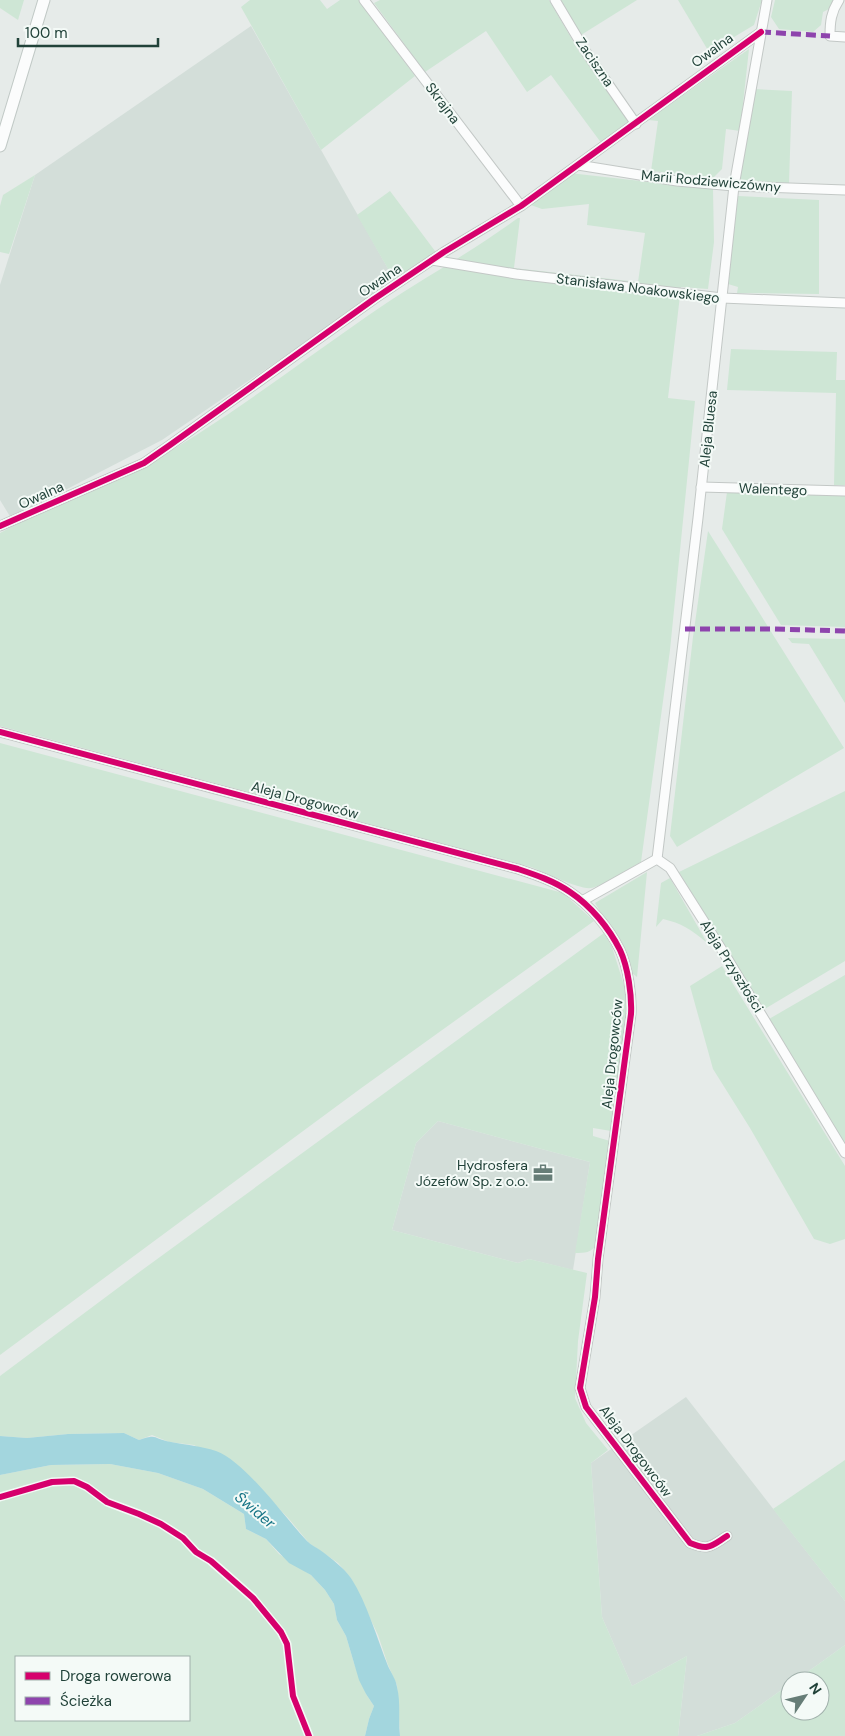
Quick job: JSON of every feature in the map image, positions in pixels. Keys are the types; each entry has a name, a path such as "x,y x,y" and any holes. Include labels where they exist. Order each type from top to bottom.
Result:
{"main road":[{"path":"0,146 44,0"}],"street":[{"name":"Skrajna","path":"364,0 521,206"},
{"name":"Zaciszna","path":"555,0 586,52 636,124"},
{"name":"Aleja Bluesa","path":"657,859 734,186 767,0"},
{"path":"839,0 833,11 830,36 845,36"},
{"name":"Owalna","path":"0,526 144,463 374,299 432,260 521,206 760,32"},
{"name":"Marii Rodziewiczówny","path":"578,165 677,181 734,186 845,190"},
{"name":"Stanisława Noakowskiego","path":"432,260 516,274 722,298 845,303"},
{"name":"Walentego","path":"701,487 845,491"},
{"name":"Aleja Drogowców","path":"0,732 518,869 550,880 570,891 598,918 620,951 632,1002 598,1259 595,1297 580,1388 586,1407 690,1543 703,1548 712,1546 727,1536"},
{"path":"582,901 657,859"},
{"name":"Aleja Przyszłości","path":"657,859 670,868 845,1153"}],"shaded area":[{"path":"251,26 395,281 162,440 11,518 0,500 0,285 35,175"},
{"path":"438,1121 590,1162 573,1270 529,1259 518,1263 392,1230 416,1143"},
{"path":"686,1397 845,1601 845,1645 809,1671 780,1671 780,1691 735,1723 697,1736 678,1736 687,1656 632,1686 602,1617 591,1463"}],"green space":[{"path":"0,0 24,0 18,20 0,8"},
{"path":"250,0 320,0 327,9 340,0 359,0 415,76 321,150 241,7"},
{"path":"380,0 549,0 580,53 631,122 602,144 551,75 527,92 486,31 425,72 374,3"},
{"path":"561,0 637,0 581,35"},
{"path":"678,0 762,0 754,25 709,52"},
{"path":"775,0 837,0 831,8 823,12 821,25 813,32 779,29 771,17"},
{"path":"749,49 740,131 726,129 722,169 714,177 651,171 658,121 648,120"},
{"path":"754,89 792,91 789,183 740,182"},
{"path":"569,173 713,189 714,242 708,289 681,287 668,398 695,401 670,650 641,862 596,887 586,888 571,884 531,867 0,726 0,533 63,501 131,473 167,453 225,416 385,304 481,244 518,218 520,218 514,268 638,282 645,233 587,225 589,204 542,209 528,204"},
{"path":"35,175 9,254 0,252 0,206 3,195"},
{"path":"390,191 438,255 395,281 357,215"},
{"path":"738,196 819,200 819,294 737,293 738,287 728,284"},
{"path":"731,349 837,352 836,380 845,380 845,485 834,485 836,393 727,390"},
{"path":"727,492 845,496 845,627 781,625 722,529"},
{"path":"708,531 844,748 677,847 670,836 693,637"},
{"path":"788,638 845,639 845,703 809,644 792,643"},
{"path":"0,743 563,893 594,921 360,1089 0,1355"},
{"path":"845,791 845,961 763,1010 679,872"},
{"path":"647,872 637,977 632,973 627,956 595,903"},
{"path":"670,878 706,942 686,927 663,919 656,927 661,883"},
{"path":"604,933 612,947 624,985 627,1004 611,1131 593,1128 593,1136 610,1141 597,1244 588,1252 575,1253 590,1162 438,1121 416,1143 392,1230 518,1263 529,1259 587,1273 578,1341 575,1398 586,1423 608,1450 591,1463 602,1617 632,1686 687,1656 678,1736 400,1736 397,1685 378,1635 351,1578 338,1563 309,1543 251,1479 194,1445 169,1442 152,1435 139,1440 124,1433 68,1434 27,1438 0,1436 0,1376"},
{"path":"722,966 845,1166 845,1239 830,1244 814,1239 750,1128 713,1069 690,986"},
{"path":"845,975 845,1144 769,1019"},
{"path":"845,1460 845,1601 773,1509"},
{"path":"110,1464 158,1473 203,1489 244,1514 246,1529 266,1539 279,1554 311,1575 325,1590 334,1604 337,1620 346,1636 366,1694 374,1706 365,1736 0,1736 0,1475 51,1465"},
{"path":"845,1645 845,1736 697,1736 735,1723 780,1691 780,1721 830,1721 830,1671 809,1671"}],"water":[{"name":"Świder","path":"124,1433 139,1440 153,1437 205,1448 228,1457 252,1478 307,1541 344,1570 351,1578 362,1598 388,1666 396,1681 399,1699 400,1736 365,1736 374,1706 359,1680 346,1636 337,1620 334,1604 325,1590 311,1575 289,1563 266,1539 246,1529 244,1514 203,1489 158,1473 110,1464 51,1465 0,1475 0,1436 27,1438 68,1434"}],"marked path":[{"path":"761,32 830,36"},
{"path":"685,629 845,631"}],"cycle path":[{"path":"0,526 144,463 374,299 444,252 521,206 761,32"},
{"path":"0,732 518,869 564,888 578,898 599,918 616,942 623,957 629,982 631,1014 598,1259 595,1297 580,1388 586,1407 690,1543 706,1547 727,1536"},
{"path":"0,1497 52,1482 74,1481 87,1487 107,1502 161,1524 183,1538 196,1552 211,1561 253,1598 281,1632 287,1644 293,1696 309,1736"}],"place":[{"name":"Hydrosfera Józefów Sp. z o.o.","path":"543,1173"}]}
